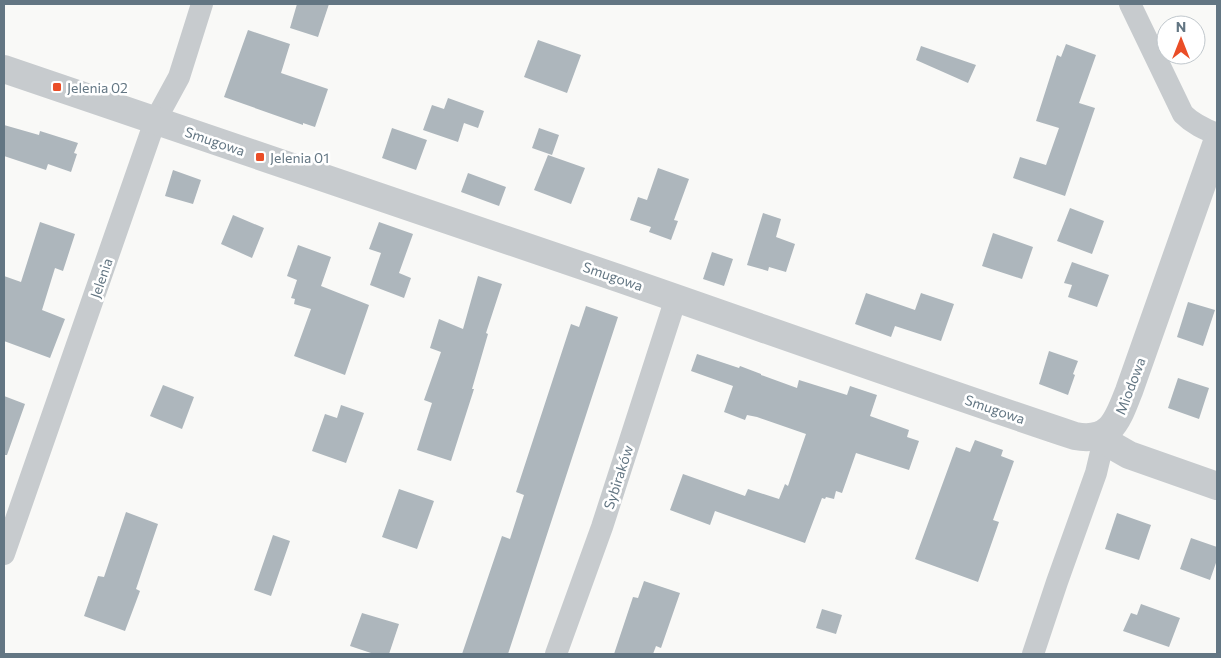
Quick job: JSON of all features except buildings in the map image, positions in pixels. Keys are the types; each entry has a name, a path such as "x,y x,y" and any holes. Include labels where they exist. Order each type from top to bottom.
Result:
{"street":[{"name":"Jelenia","path":"4,554 155,122 179,77 202,4"},
{"path":"1130,4 1183,114 1193,124 1217,134"},
{"name":"Smugowa","path":"4,69 676,298 966,400 1076,436 1089,438 1102,435"},
{"name":"Miodowa","path":"1102,435 1117,420 1129,391 1217,142"},
{"name":"Sybiraków","path":"556,654 602,527 676,298"},
{"path":"1102,435 1115,447 1129,454 1217,486"},
{"path":"1033,654 1096,473 1101,452 1102,435"}],"place":[{"name":"Jelenia 02","path":"57,87"},
{"name":"Jelenia 01","path":"260,157"}]}
